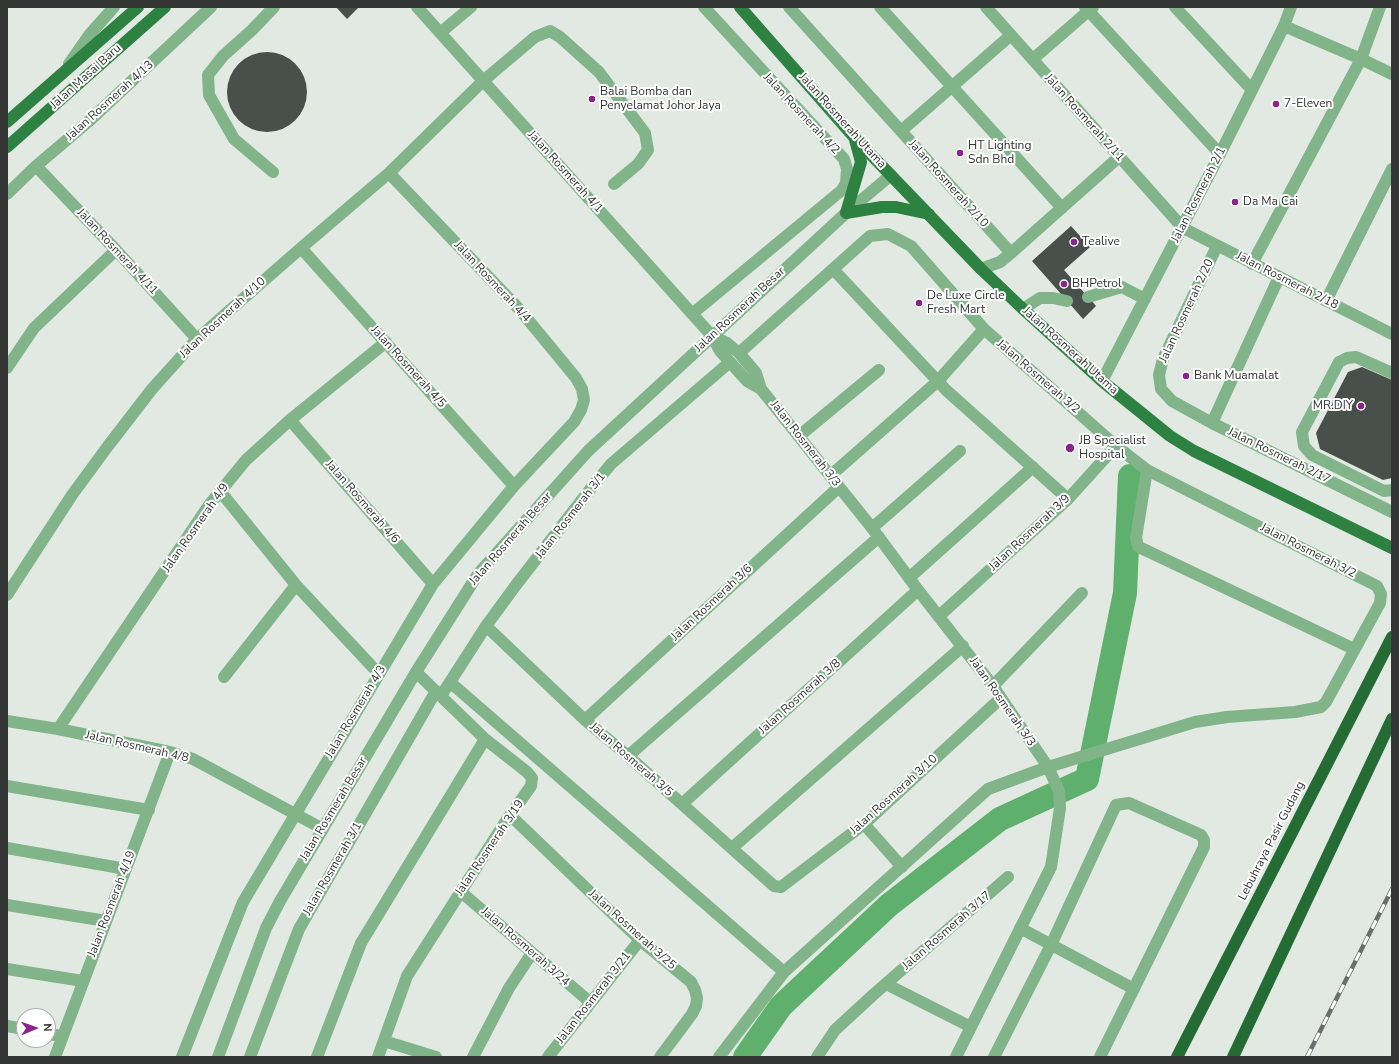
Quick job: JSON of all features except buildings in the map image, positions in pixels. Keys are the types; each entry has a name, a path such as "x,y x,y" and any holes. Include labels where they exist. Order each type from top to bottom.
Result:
{"highway":[{"name":"Lebuhraya Pasir Gudang","path":"1177,1057 1392,637"},
{"path":"1233,1057 1392,719"}],"main road":[{"name":"Jalan Masai Baru","path":"7,122 138,7"},
{"name":"Jalan Masai Baru","path":"7,148 165,7"},
{"name":"Jalan Rosmerah Utama","path":"740,7 854,137 981,269 1022,309 1102,381 1170,436 1194,451 1392,548"},
{"path":"854,137 861,162 846,214 882,207 896,207 929,214"}],"street":[{"path":"61,75 90,34 114,7"},
{"name":"Jalan Rosmerah 4/13","path":"7,194 36,166 88,122 211,7"},
{"path":"272,172 234,139 208,95 208,75 223,56 252,30 274,7"},
{"name":"Jalan Rosmerah 4/1","path":"417,7 712,336"},
{"path":"440,33 471,7"},
{"name":"Jalan Rosmerah 4/2","path":"692,314 842,190 846,183 847,170 844,159 704,7"},
{"name":"Jalan Rosmerah 2/10","path":"789,7 1012,253"},
{"path":"880,7 1062,208"},
{"name":"Jalan Rosmerah 2/11","path":"986,7 1183,228"},
{"path":"1175,7 1252,90"},
{"path":"1252,264 1360,59 1380,7"},
{"path":"1033,60 1089,8 1220,154"},
{"name":"Jalan Rosmerah 2/1","path":"1102,381 1183,228 1284,26 1287,9"},
{"path":"1284,26 1392,74"},
{"name":"Jalan Rosmerah 4/10","path":"7,595 72,495 108,446 152,389 198,339 390,172 483,81 535,37 550,31 560,37 599,72 645,133 648,150 638,164 614,184"},
{"path":"901,131 1011,35"},
{"path":"981,269 1000,262 1012,253 1119,157"},
{"name":"Jalan Rosmerah 4/11","path":"36,166 198,339"},
{"path":"1326,301 1392,169"},
{"name":"Jalan Rosmerah 4/4","path":"390,172 520,310 576,378 582,389 584,400"},
{"name":"Jalan Rosmerah Besar","path":"218,1057 266,928 280,901 416,672 471,583 588,451 712,336 891,175"},
{"name":"Jalan Rosmerah 2/18","path":"1183,228 1392,334"},
{"name":"Jalan Rosmerah 3/2","path":"739,353 870,236 888,234 911,246 984,329 1116,446 1147,470 1377,586 1381,594 1380,603 1354,649"},
{"name":"Jalan Rosmerah 2/20","path":"1168,397 1161,389 1159,374 1162,359 1217,246"},
{"name":"Jalan Rosmerah 4/5","path":"301,248 514,486"},
{"path":"7,368 34,328 116,250"},
{"path":"833,269 946,390 1068,499"},
{"path":"1212,423 1280,277"},
{"path":"1088,297 1122,287 1145,299"},
{"path":"1022,309 1040,298 1053,298 1068,301"},
{"path":"830,476 938,381 984,329"},
{"name":"Jalan Rosmerah 3/3","path":"712,336 727,343 739,353 756,374 761,389 993,686 1048,767 1059,791 1060,808 1051,867 956,1057"},
{"name":"Jalan Rosmerah 3/3","path":"712,336 720,351 747,381 761,389"},
{"name":"Jalan Rosmerah 4/9","path":"58,729 209,506 246,460 290,420 386,342"},
{"path":"1392,373 1356,357 1347,358 1339,362 1302,432 1304,446 1312,454 1384,491 1392,490"},
{"name":"Jalan Rosmerah 3/1","path":"250,1057 298,929 439,694 451,683 486,626 587,493 611,464 730,362"},
{"path":"799,436 879,370"},
{"name":"Jalan Rosmerah 2/17","path":"1168,397 1177,404 1212,423 1392,512"},
{"name":"Jalan Rosmerah 4/3","path":"182,1057 243,902 433,584 514,486 574,422 581,410 584,400"},
{"name":"Jalan Rosmerah 4/6","path":"290,420 433,584"},
{"name":"Jalan Rosmerah 3/9","path":"939,616 1068,499 1116,446"},
{"path":"628,756 875,533 960,452"},
{"path":"909,578 1033,467"},
{"path":"719,1057 784,972 988,789 1048,767 1195,722 1227,717 1295,712 1321,707 1326,702 1354,649 1138,546 1136,538 1147,470"},
{"name":"Jalan Rosmerah 3/6","path":"585,720 839,487"},
{"path":"220,491 296,585 379,674"},
{"path":"224,677 296,585"},
{"name":"Jalan Rosmerah 3/8","path":"682,804 918,590"},
{"path":"993,686 1082,593"},
{"name":"Jalan Rosmerah 3/5","path":"486,626 585,720 628,756 774,886 781,887"},
{"path":"732,848 963,646"},
{"name":"Jalan Rosmerah 3/19","path":"378,1057 407,976 504,824 531,786 532,778 485,739 416,672"},
{"path":"451,683 784,972"},
{"name":"Jalan Rosmerah 3/10","path":"781,887 864,824 1001,698"},
{"name":"Jalan Rosmerah 4/8","path":"7,721 58,729 170,752 193,759 296,813 323,829"},
{"path":"317,1057 360,943 485,739"},
{"name":"Jalan Rosmerah 4/19","path":"55,1057 170,752"},
{"path":"7,786 149,810"},
{"path":"994,1057 1051,945 1116,805 1129,804 1201,835 1204,840 1204,848 1100,1057"},
{"name":"Jalan Rosmerah 3/25","path":"511,816 640,940 691,982 697,998 696,1006 692,1014 660,1057"},
{"path":"864,824 902,867"},
{"path":"7,848 126,869"},
{"name":"Jalan Rosmerah 3/17","path":"817,1057 835,1030 1008,877"},
{"name":"Jalan Rosmerah 3/24","path":"461,892 590,1002"},
{"path":"7,905 106,921"},
{"path":"1020,928 1134,989"},
{"name":"Jalan Rosmerah 3/21","path":"548,1057 640,940"},
{"path":"473,1057 509,988 532,953"},
{"path":"7,969 83,981"},
{"path":"886,984 971,1027"},
{"path":"56,1035 62,1036"},
{"path":"384,1041 436,1057"}],"waterway":[{"path":"745,1057 781,1006 889,905 1000,819 1087,779 1125,593 1130,476"}],"railway":[{"path":"1307,1057 1392,889"}],"place":[{"name":"Balai Bomba dan Penyelamat Johor Jaya","path":"592,99"},
{"name":"7-Eleven","path":"1276,104"},
{"name":"HT Lighting Sdn Bhd","path":"960,153"},
{"name":"Da Ma Cai","path":"1235,202"},
{"name":"Tealive","path":"1074,242"},
{"name":"BHPetrol","path":"1064,284"},
{"name":"De Luxe Circle Fresh Mart","path":"919,303"},
{"name":"Bank Muamalat","path":"1186,376"},
{"name":"MR.DIY","path":"1361,406"},
{"name":"JB Specialist Hospital","path":"1070,448"}]}
